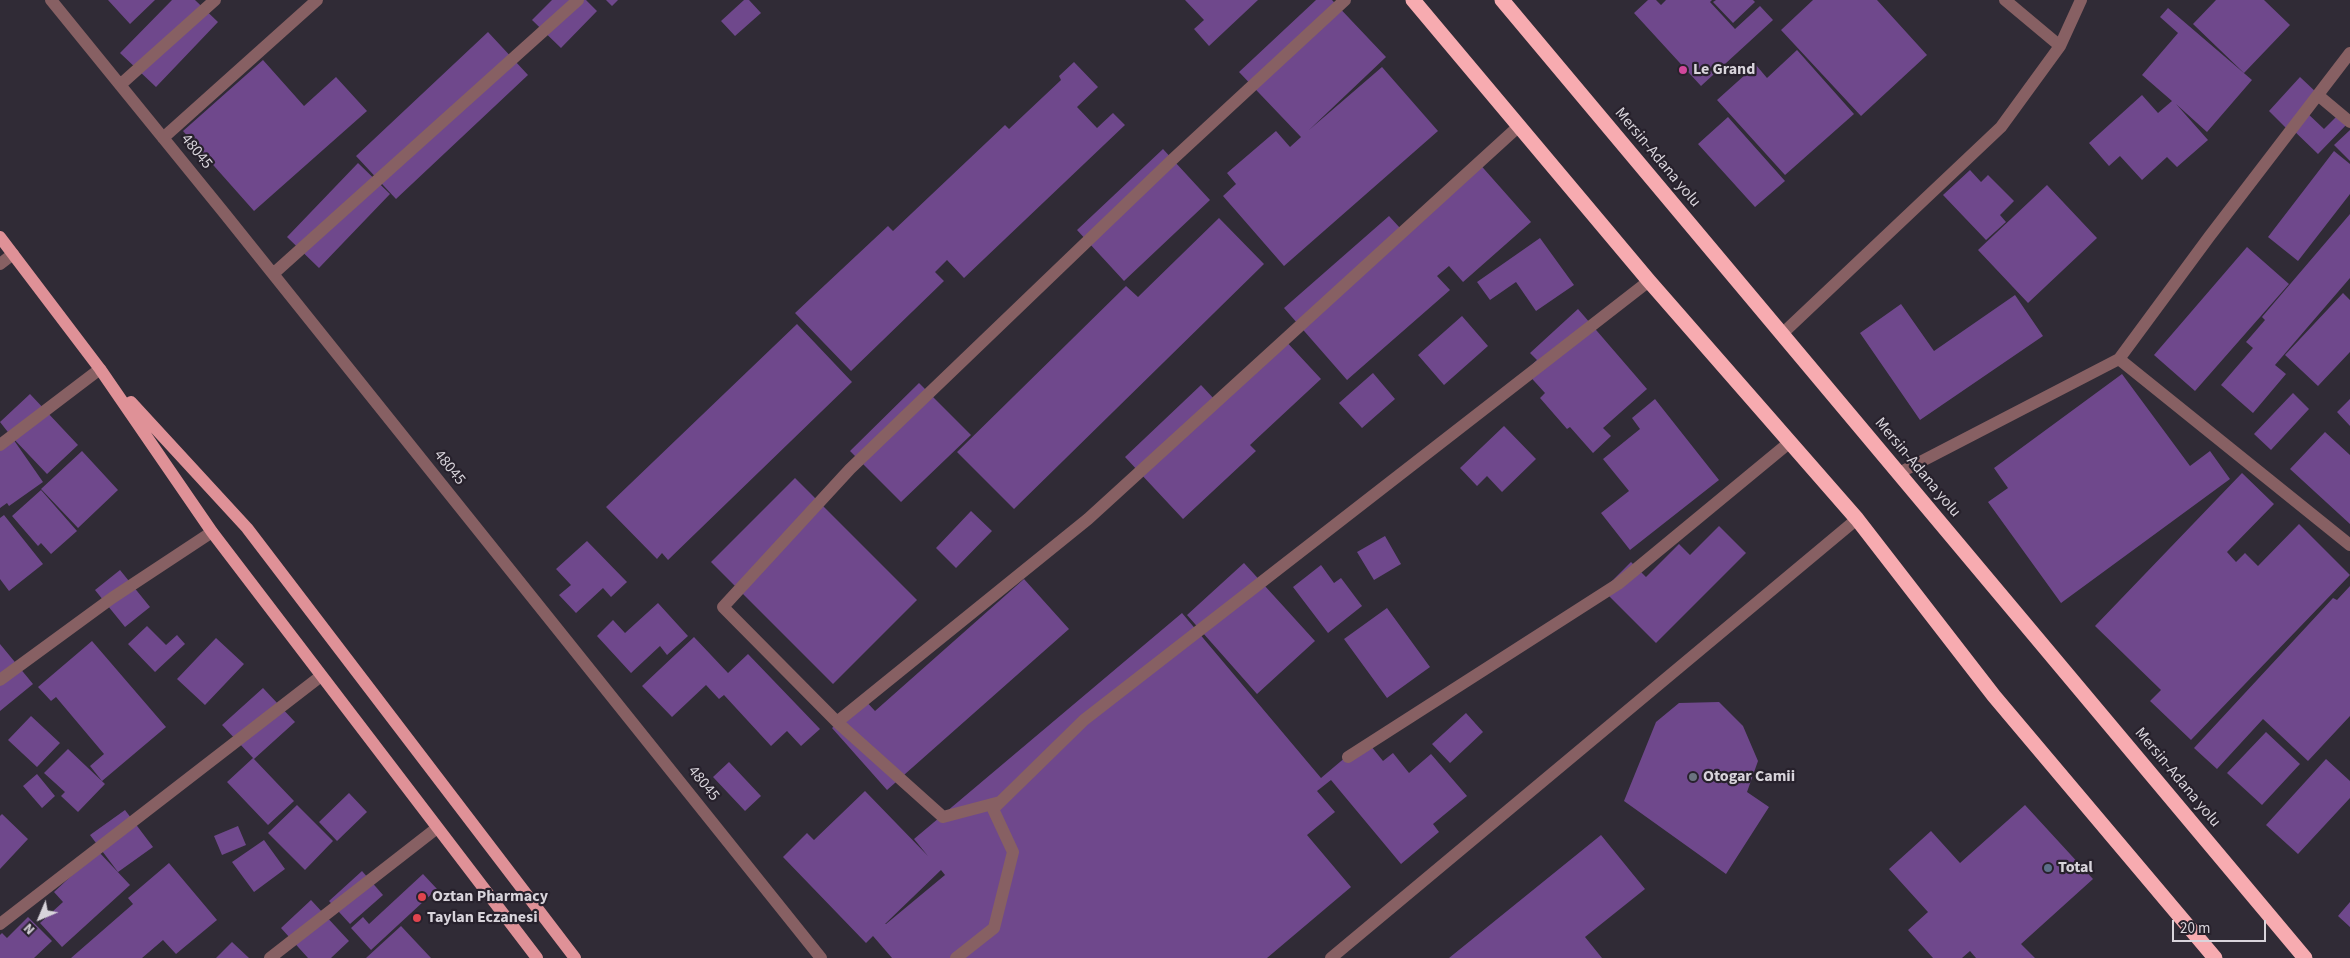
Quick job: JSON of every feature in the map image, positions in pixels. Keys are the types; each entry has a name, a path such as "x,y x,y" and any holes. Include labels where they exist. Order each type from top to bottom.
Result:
{"highway":[{"path":"1413,0 1649,281 1857,519 1994,696 2215,958"},
{"name":"Mersin-Adana yolu","path":"1502,0 2306,958"}],"main road":[{"path":"0,237 100,369 212,532 538,958"},
{"path":"100,369 247,528 575,958"}],"street":[{"name":"48045","path":"51,0 821,958"},
{"path":"120,85 215,0"},
{"path":"163,138 317,0"},
{"path":"273,274 578,0"},
{"path":"1000,802 943,818 837,722 723,607 850,469 1173,159 1345,0"},
{"path":"2005,0 2060,46"},
{"path":"1782,334 2001,127 2060,46 2081,0"},
{"path":"1898,473 2119,359 2209,237 2319,96 2350,53"},
{"path":"2319,96 2350,122"},
{"path":"837,722 1088,519 1519,126"},
{"path":"0,264 13,254"},
{"path":"956,958 994,928 1013,852 994,809 1000,802 1084,720 1649,281"},
{"path":"2119,359 2350,545"},
{"path":"0,445 100,369"},
{"path":"1348,757 1618,584 1790,442"},
{"path":"1331,958 1857,519"},
{"path":"0,680 112,598 212,532"},
{"path":"0,924 321,676"},
{"path":"270,958 438,828"}],"building":[{"path":"108,0 155,0 130,24"},
{"path":"172,0 195,0 218,22 156,87 120,53"},
{"path":"552,0 586,0 597,11 561,48 532,20"},
{"path":"606,0 618,0 612,6"},
{"path":"744,0 749,0 761,13 735,36 721,21"},
{"path":"1185,0 1258,0 1209,46 1194,29 1204,20"},
{"path":"1316,0 1332,0 1386,57 1309,130 1382,67 1438,131 1284,266 1223,196 1236,184 1227,173 1276,131 1290,147 1301,137 1239,72"},
{"path":"1648,0 1656,0 1661,5 1666,0 1712,0 1710,2 1735,29 1760,6 1773,20 1701,86 1634,13"},
{"path":"1716,0 1753,0 1755,2 1733,23 1713,2"},
{"path":"1813,0 1877,0 1927,55 1861,116 1781,30"},
{"path":"2216,0 2264,0 2290,25 2244,73 2193,24"},
{"path":"2168,8 2252,80 2207,132 2176,104 2208,140 2177,167 2167,157 2142,180 2120,156 2109,166 2089,143 2142,95 2158,113 2172,101 2142,75 2178,33 2160,17"},
{"path":"488,32 528,75 396,199 356,156"},
{"path":"1797,50 1854,114 1785,175 1717,100 1756,65 1767,78"},
{"path":"263,60 304,106 336,77 367,111 254,211 183,131"},
{"path":"1074,62 1098,87 1077,107 1097,128 1113,113 1125,125 964,278 947,260 935,272 944,281 851,371 795,313 888,226 893,231 1005,125 1009,129 1061,80 1059,76"},
{"path":"2300,77 2318,94 2286,128 2269,111"},
{"path":"2305,111 2324,129 2340,113 2349,122 2318,154 2290,127"},
{"path":"1728,117 1785,181 1755,207 1698,144"},
{"path":"2350,130 2350,161 2334,145"},
{"path":"1163,149 1210,200 1124,281 1077,230"},
{"path":"2334,151 2350,164 2350,194 2298,261 2268,237"},
{"path":"1477,161 1531,222 1463,282 1449,266 1437,276 1450,290 1347,380 1284,308 1389,216 1400,228"},
{"path":"358,163 390,194 319,268 287,237"},
{"path":"1970,170 1981,182 1988,175 2014,201 2000,215 2006,222 1986,240 1943,195"},
{"path":"2047,185 2097,238 2028,303 1978,250"},
{"path":"2350,214 2350,278 2275,365 2286,374 2253,413 2221,385 2253,348 2246,342 2265,320 2262,317"},
{"path":"1219,218 1264,264 1014,509 957,452 1126,286 1138,297"},
{"path":"1540,238 1574,285 1536,311 1516,282 1490,300 1477,282"},
{"path":"2247,247 2289,284 2195,391 2154,355"},
{"path":"2343,293 2350,300 2350,352 2318,386 2285,355"},
{"path":"2015,295 2043,336 1920,420 1860,333 1901,304 1934,351"},
{"path":"1578,309 1647,389 1603,428 1611,436 1593,453 1570,427 1567,429 1540,398 1545,393 1525,371 1537,360 1530,353"},
{"path":"1462,316 1488,346 1444,385 1418,355"},
{"path":"797,324 852,382 668,560 662,553 657,559 606,507"},
{"path":"1283,338 1321,379 1250,445 1256,451 1183,519 1125,457 1201,385 1216,401"},
{"path":"1373,373 1395,399 1362,428 1339,403"},
{"path":"2122,374 2190,466 2210,451 2230,479 2061,603 1988,502 2008,488 1994,468"},
{"path":"919,383 971,435 901,502 850,451"},
{"path":"2293,393 2309,409 2271,450 2254,434"},
{"path":"30,394 78,445 47,474 0,422"},
{"path":"1655,399 1719,480 1630,550 1601,513 1629,491 1603,459 1640,429 1632,418"},
{"path":"2350,399 2350,426 2337,412"},
{"path":"1504,426 1536,459 1502,492 1487,476 1477,486 1460,468"},
{"path":"2325,432 2350,455 2350,524 2290,469"},
{"path":"11,436 43,482 9,506 7,503 0,508 0,444"},
{"path":"82,451 118,490 78,528 41,489"},
{"path":"2242,473 2274,504 2227,552 2236,562 2245,553 2258,566 2299,524 2350,575 2191,740 2150,701 2161,690 2095,626"},
{"path":"795,478 917,600 833,684 711,562"},
{"path":"41,490 77,531 51,554 41,543 38,546 12,516"},
{"path":"971,511 992,531 956,568 936,548"},
{"path":"4,515 43,564 9,591 0,579 0,518"},
{"path":"1719,526 1746,553 1656,643 1603,590 1631,562 1646,577 1679,544 1690,555"},
{"path":"1385,536 1401,564 1374,580 1357,552"},
{"path":"587,541 627,582 611,597 603,588 576,613 559,595 571,585 556,569"},
{"path":"1244,563 1315,641 1257,694 1187,615"},
{"path":"1321,565 1334,583 1341,578 1362,606 1328,633 1293,587"},
{"path":"120,570 150,607 125,627 95,590"},
{"path":"1024,579 1069,629 887,790 832,728 864,699 875,711"},
{"path":"2350,586 2350,716 2308,761 2263,719 2217,769 2194,748 2333,598 2337,600"},
{"path":"658,603 688,636 667,655 660,646 631,673 597,636 613,620 625,633"},
{"path":"1387,608 1430,667 1387,698 1344,639"},
{"path":"1182,613 1321,778 1366,740 1383,761 1393,753 1409,773 1431,754 1467,796 1433,824 1439,832 1401,864 1331,780 1317,791 1335,812 1307,835 1351,887 1267,958 892,958 873,936 866,943 783,857 807,833 814,840 865,791 928,856 914,839","holes":["941,870 945,875 886,924 885,924"]},
{"path":"147,626 166,645 177,635 185,644 155,672 128,644"},
{"path":"694,637 728,673 748,654 820,729 801,746 787,731 771,746 724,695 719,699 706,685 672,717 642,686"},
{"path":"216,638 244,664 205,705 177,679"},
{"path":"92,641 166,727 102,781 90,766 104,754 56,697 51,701 38,687"},
{"path":"0,644 33,684 0,711"},
{"path":"263,688 295,722 254,759 222,725"},
{"name":"Otogar Camii","path":"1719,702 1743,726 1758,761 1747,792 1769,807 1726,874 1624,801 1656,722 1679,703"},
{"path":"1466,713 1483,732 1450,763 1432,744"},
{"path":"31,716 60,743 37,767 8,740"},
{"path":"2266,732 2300,764 2262,805 2227,773"},
{"path":"68,749 105,784 78,812 61,796 65,792 44,773"},
{"path":"253,758 294,801 268,825 227,782"},
{"path":"2326,759 2350,781 2350,798 2298,854 2266,825"},
{"path":"729,762 761,796 745,811 713,777"},
{"path":"37,774 55,796 42,808 23,786"},
{"path":"349,793 367,812 337,841 319,822"},
{"path":"297,805 333,841 305,870 268,833"},
{"path":"2025,805 2093,879 2021,944 2035,958 1976,958 1970,951 1962,958 1933,958 1908,930 1928,912 1889,869 1931,831 1960,863"},
{"path":"125,810 153,847 118,872 90,835"},
{"path":"2,814 28,839 0,869 0,816"},
{"path":"238,826 246,845 222,855 214,836"},
{"path":"1601,835 1645,889 1585,937 1602,958 1449,958"},
{"path":"264,840 285,869 254,892 232,862"},
{"path":"98,851 130,885 62,947 40,923 63,902 54,892"},
{"path":"169,863 217,920 176,954 163,940 142,958 71,958 133,904 128,898"},
{"path":"362,871 383,895 350,924 329,901"},
{"path":"423,874 437,889 371,950 351,928 363,917 369,924"},
{"path":"311,900 349,941 331,958 308,958 281,928"},
{"path":"2350,902 2350,927 2338,916"},
{"path":"28,917 52,941 34,958 0,958 0,935 2,933 7,938"},
{"path":"401,926 431,958 366,958"},
{"path":"232,942 249,958 216,958"}],"place":[{"name":"Le Grand","path":"1683,70"},
{"name":"Otogar Camii","path":"1693,777"},
{"name":"Total","path":"2048,868"},
{"name":"Oztan Pharmacy","path":"422,897"},
{"name":"Taylan Eczanesi","path":"417,918"}]}
